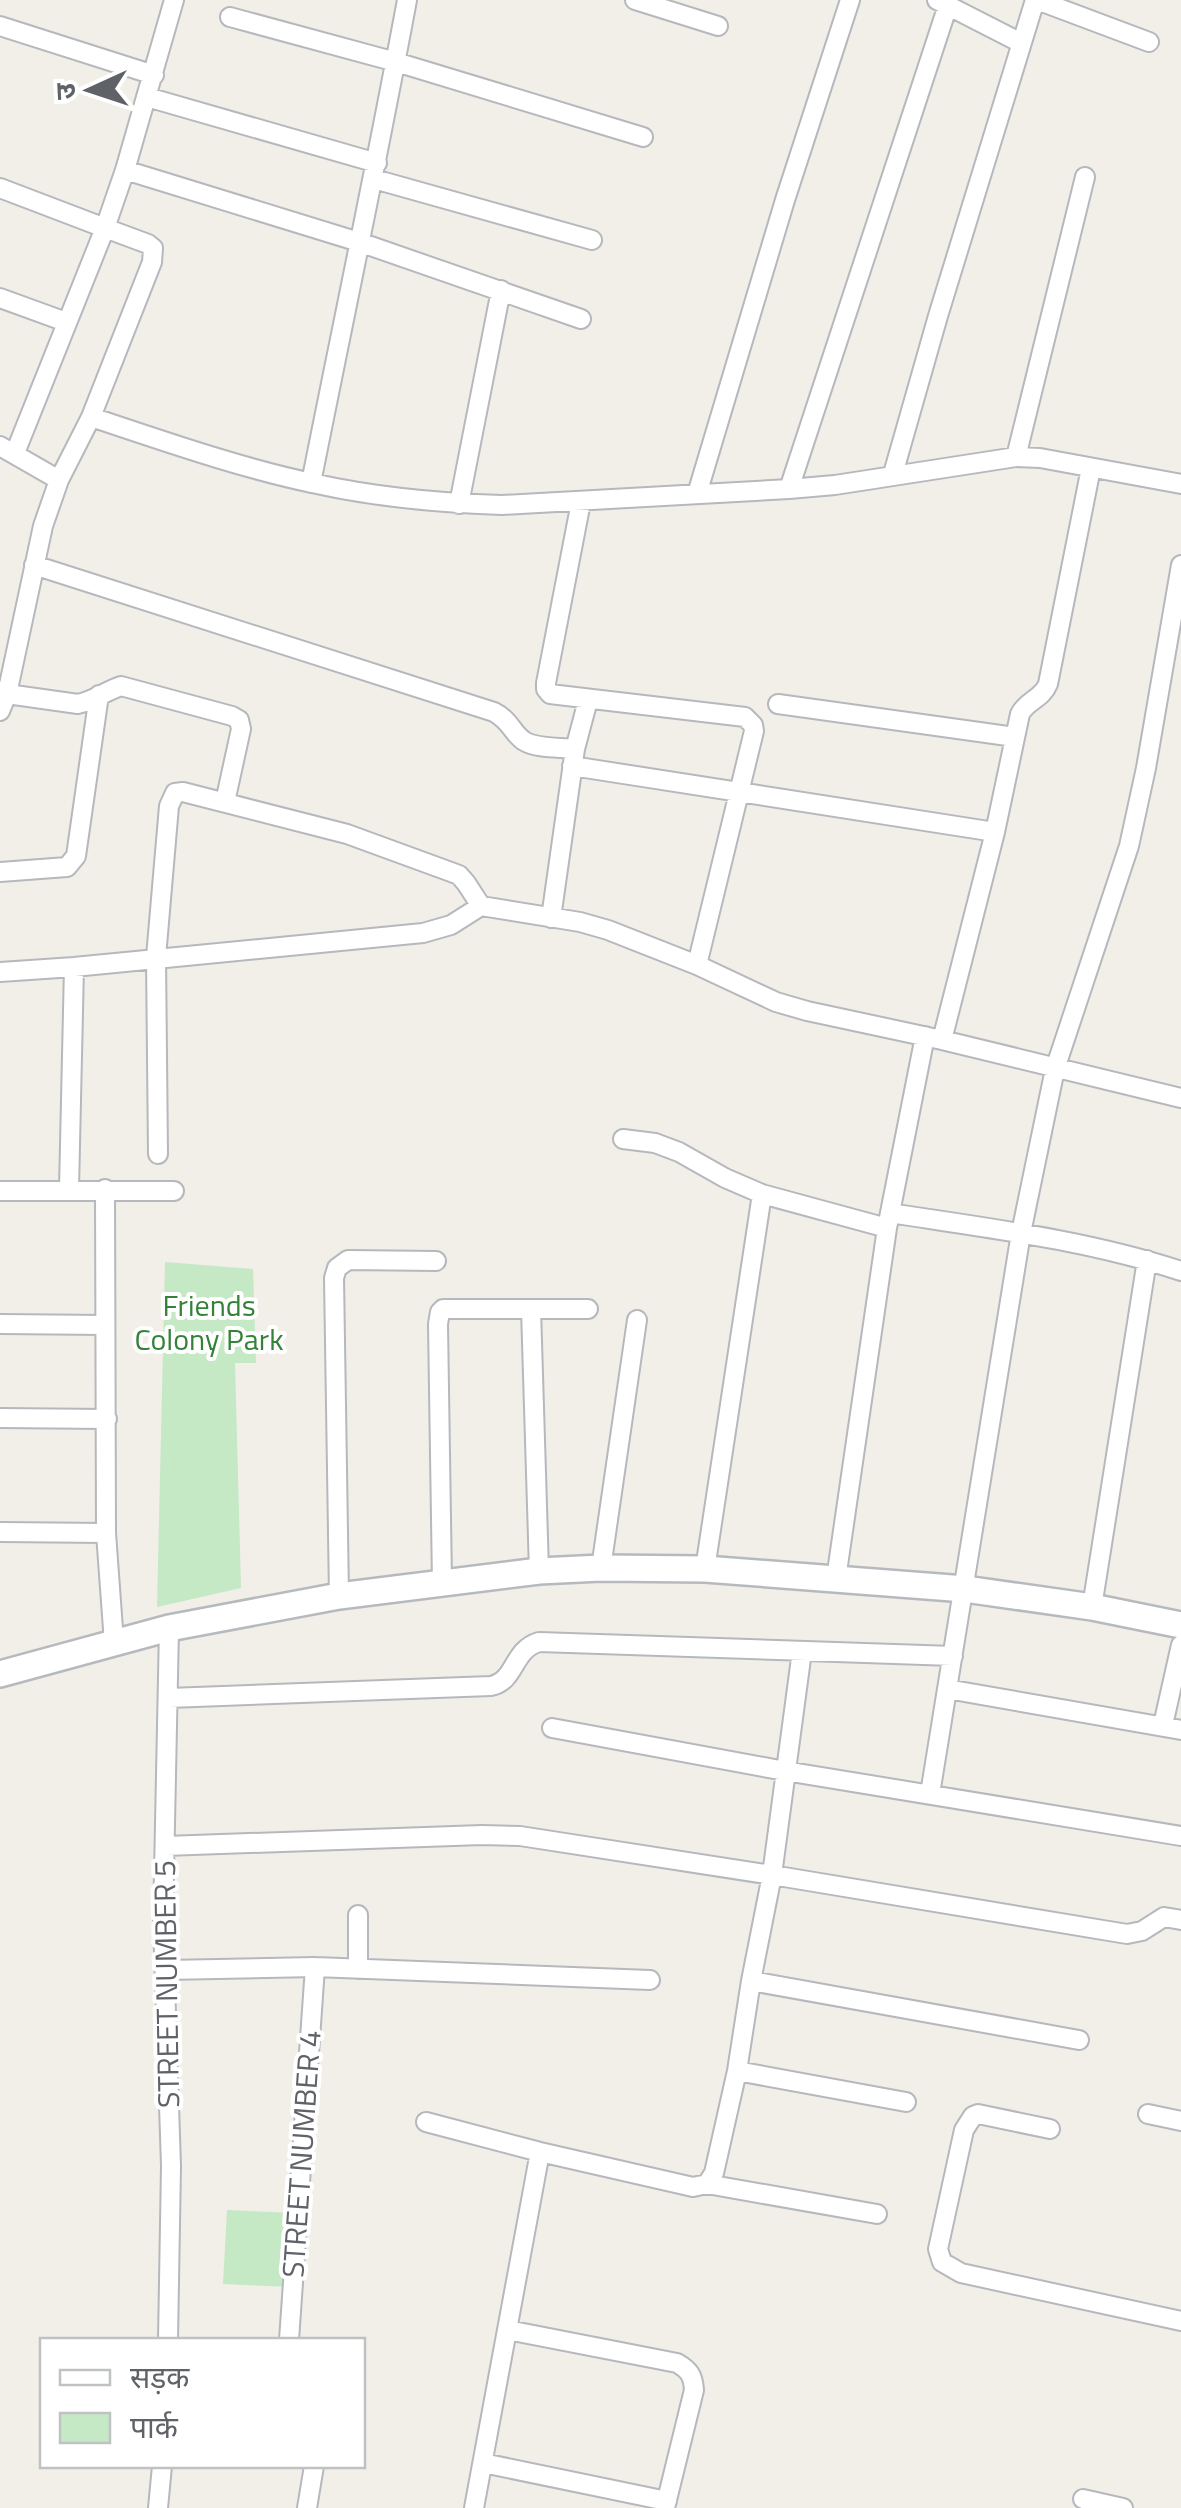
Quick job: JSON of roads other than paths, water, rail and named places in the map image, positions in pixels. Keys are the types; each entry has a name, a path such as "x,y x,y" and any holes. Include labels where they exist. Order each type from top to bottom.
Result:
{"street":[{"path":"59,480 7,449 105,228 126,170 174,0"},
{"path":"312,483 407,0"},
{"path":"635,0 718,26"},
{"path":"697,494 850,0"},
{"path":"892,474 1036,0 1148,42"},
{"path":"790,489 942,3 1021,43"},
{"path":"230,17 396,62 643,137"},
{"path":"0,26 154,74"},
{"path":"147,97 592,240"},
{"path":"126,170 360,242 581,320"},
{"path":"1016,457 1085,177"},
{"path":"0,188 148,244 154,256 43,526 2,699 78,704 121,686 232,716 239,720 240,736 225,802"},
{"path":"460,504 502,290"},
{"path":"0,298 66,322"},
{"path":"91,417 226,461 312,483 460,504 502,506 790,489 1016,457 1181,484"},
{"path":"836,1578 888,1220 934,1038 994,832 1021,710 1038,698 1048,684 1091,468"},
{"path":"580,502 546,689 556,697 745,717 754,731 696,965"},
{"path":"34,565 494,712 525,741 573,758 741,792 994,832"},
{"path":"930,1794 1021,1233 1056,1069 1129,846 1181,565"},
{"path":"0,872 59,869 67,867 76,856 100,695"},
{"path":"551,918 573,758 588,700"},
{"path":"778,704 1015,738"},
{"path":"158,1154 156,957 171,798 175,793 348,834 451,872 466,884 480,906"},
{"path":"0,972 423,933 451,924 480,906 608,930 776,1002 807,1011 1181,1098"},
{"path":"69,1189 74,966"},
{"path":"624,1139 679,1152 762,1194 888,1220 1021,1233 1181,1271"},
{"path":"105,1189 106,1532 114,1643"},
{"path":"0,1191 174,1191"},
{"path":"705,1568 762,1194"},
{"path":"339,1596 334,1278 337,1268 348,1260 436,1261"},
{"path":"1092,1607 1147,1260"},
{"path":"531,1309 539,1571"},
{"path":"442,1583 440,1312 588,1309"},
{"path":"601,1568 637,1320"},
{"path":"0,1324 105,1325"},
{"path":"0,1418 106,1419"},
{"path":"0,1532 106,1532"},
{"path":"0,1674 169,1628 339,1596 539,1571 601,1568 705,1568 964,1588 1092,1607 1181,1626"},
{"name":"STREET NUMBER 5","path":"168,2338 171,2166 163,1922 169,1628"},
{"path":"168,1698 490,1686 504,1680 522,1650 540,1642 954,1656"},
{"path":"948,1688 1172,1728 1181,1645"},
{"path":"707,2184 714,2173 737,2071 772,1875 802,1651"},
{"path":"552,1728 785,1772 1181,1836"},
{"path":"165,1846 482,1834 520,1836 1126,1934 1142,1931 1164,1917 1181,1920"},
{"path":"358,1916 358,1969"},
{"path":"166,1970 316,1968 650,1980"},
{"name":"STREET NUMBER 4","path":"289,2338 316,1968"},
{"path":"751,1982 1079,2040"},
{"path":"737,2071 906,2102"},
{"path":"1148,2114 1181,2121"},
{"path":"1050,2128 972,2116 964,2130 938,2249 942,2262 961,2273 1181,2321"},
{"path":"426,2122 692,2187 707,2184 877,2214"},
{"path":"474,2508 540,2152"},
{"path":"482,2463 666,2504 694,2390 693,2377 677,2363 508,2330"},
{"path":"158,2508 162,2468"},
{"path":"307,2508 314,2468"},
{"path":"1083,2499 1123,2508"}],"park label":[{"name":"Friends Colony Park","path":"209,1323"}]}
